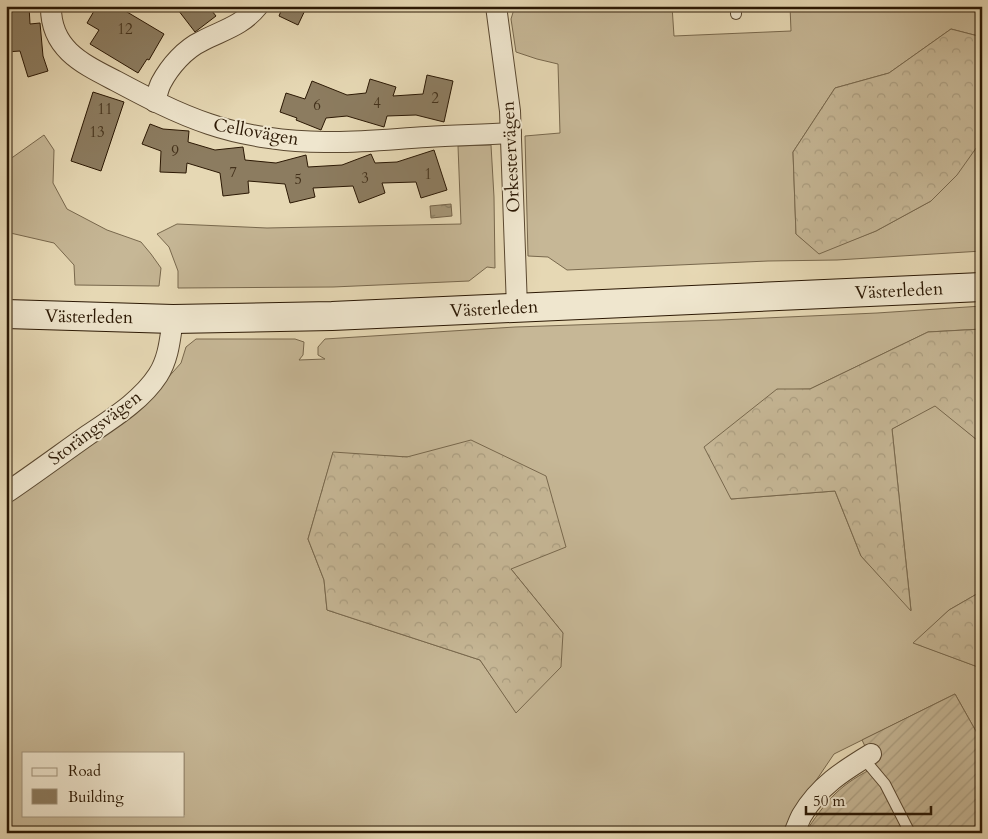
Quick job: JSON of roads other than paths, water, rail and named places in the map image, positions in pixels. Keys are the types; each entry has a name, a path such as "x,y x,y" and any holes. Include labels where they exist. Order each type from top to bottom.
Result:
{"main road":[{"name":"Västerleden","path":"6,314 173,319 332,316 982,287"}],"street":[{"name":"Cellovägen","path":"51,6 52,21 56,33 63,45 74,57 87,66 155,102 211,125 262,137 310,142 351,142 440,136 511,134"},
{"path":"155,102 160,84 184,53 200,42 234,27 258,6"},
{"name":"Orkestervägen","path":"496,6 510,111 517,308"},
{"name":"Storängsvägen","path":"6,493 106,423 142,393 159,374 168,350 173,319"},
{"path":"794,833 802,815 823,787 839,773 868,756"}],"lane":[{"path":"868,756 910,833"}],"water":[{"path":"451,204 452,216 431,218 430,206"}]}
